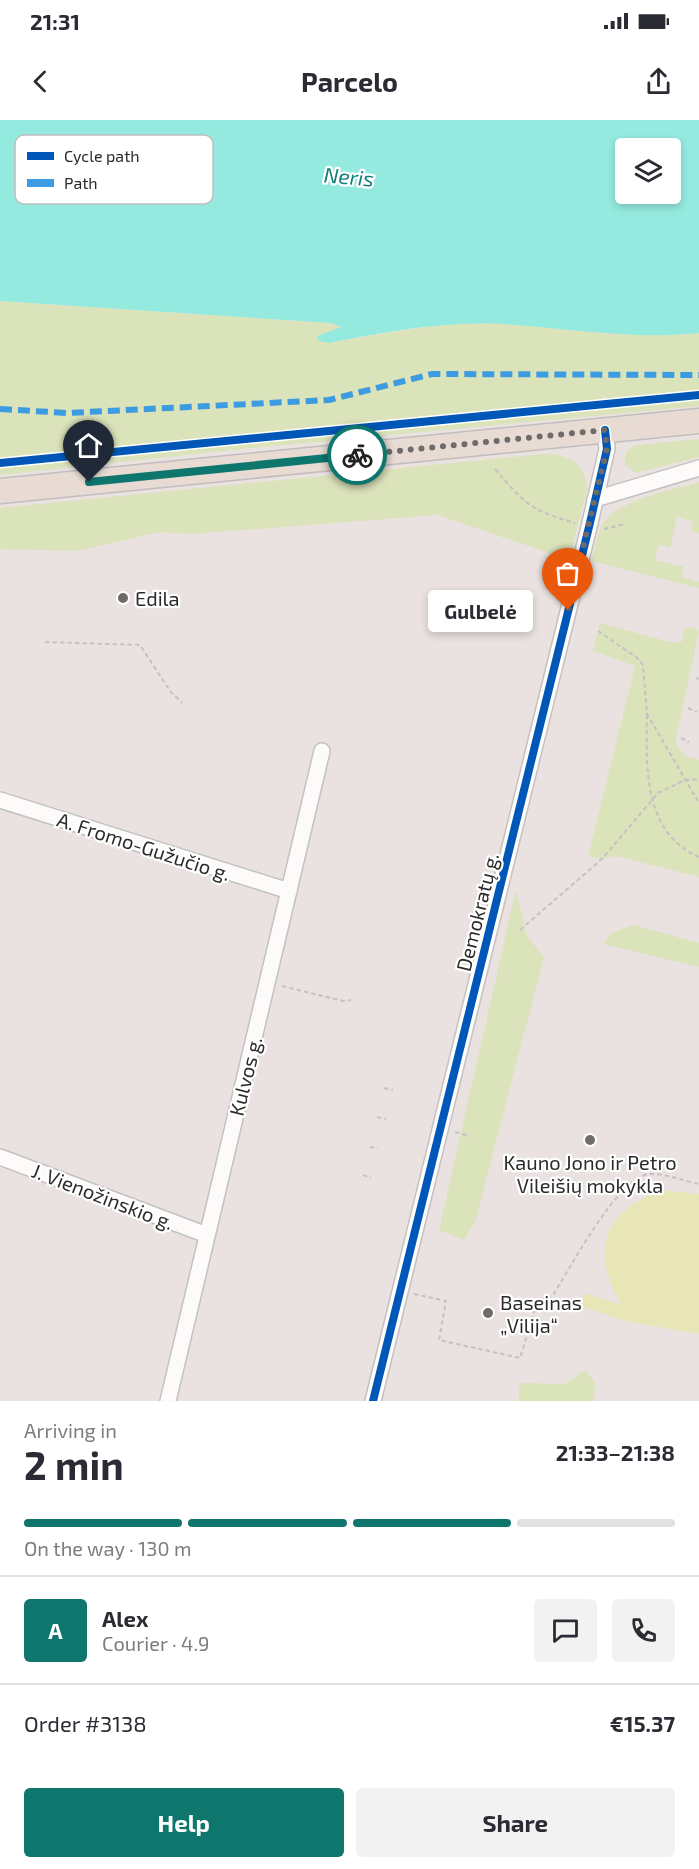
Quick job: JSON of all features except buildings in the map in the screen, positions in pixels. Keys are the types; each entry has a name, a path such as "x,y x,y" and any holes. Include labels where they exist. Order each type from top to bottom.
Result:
{"main road":[{"path":"0,491 699,421"}],"street":[{"name":"Demokratų g.","path":"373,1401 589,527 607,449 605,430"},
{"path":"595,499 699,468"},
{"name":"Kulvos g.","path":"168,1401 322,751"},
{"name":"A. Fromo-Gužučio g.","path":"0,800 289,891"},
{"name":"J. Vienožinskio g.","path":"0,1157 207,1234"}],"path":[{"path":"495,469 527,505 547,514 589,527 608,530 625,524"},
{"path":"598,631 636,657 643,665 646,753 652,801 667,833 677,844 699,857"},
{"path":"45,642 140,645 170,691 182,703"},
{"path":"688,708 697,712"},
{"path":"646,714 699,804"},
{"path":"681,738 689,742"},
{"path":"520,930 602,859 658,793 685,780 699,779"},
{"path":"268,983 342,1001 351,1000"},
{"path":"384,1088 393,1090"},
{"path":"377,1117 386,1119"},
{"path":"370,1147 378,1149"},
{"path":"400,1290 446,1301 439,1340 520,1358 538,1300 553,1295 618,1193 634,1179 650,1174 699,1184"},
{"path":"363,1175 371,1178"}],"green space":[{"path":"0,301 331,323 343,328 329,343 458,324 502,324 649,335 699,333 699,406 242,449 0,475"},
{"path":"699,439 699,457 636,473 625,465 626,453 635,445"},
{"path":"542,454 573,461 586,479 587,489 569,560 438,515 192,534 159,532 77,551 0,549 0,508"},
{"path":"699,482 699,533 691,531 692,521 677,517 670,548 659,545 655,560 684,567 682,577 699,582 699,588 591,561 600,529 609,516 646,497"},
{"path":"600,623 681,643 685,628 693,627 699,631 675,742 685,756 699,760 699,877 615,856 602,859 588,856 635,666 593,651"},
{"path":"516,890 527,936 544,957 475,1222 464,1240 439,1230"},
{"path":"634,925 699,943 699,967 604,944 611,933"},
{"path":"585,1370 595,1382 594,1401 518,1401 520,1383 565,1384"}],"shaded area":[{"path":"659,1190 699,1194 699,1334 629,1322 580,1306 585,1293 621,1305 606,1267 607,1237 614,1223 624,1211"}],"water":[{"name":"Neris","path":"0,120 699,120 699,333 649,335 502,324 458,324 415,328 329,343 319,341 317,336 342,327 331,323 0,301"}],"marked path":[{"path":"0,409 67,413 329,400 432,374 699,375"}],"cycle path":[{"path":"0,463 699,395"},
{"path":"373,1401 589,527 607,449 605,430"}],"way so far":[{"path":"357,455 605,430 607,449 568,610"}],"place":[{"name":"Edila","path":"123,598"},
{"name":"Gulbelė","path":"568,610"},
{"name":"Kauno Jono ir Petro Vileišių mokykla","path":"590,1140"},
{"name":"Baseinas „Vilija“","path":"488,1313"}],"route":[{"path":"89,482 357,455"}]}
